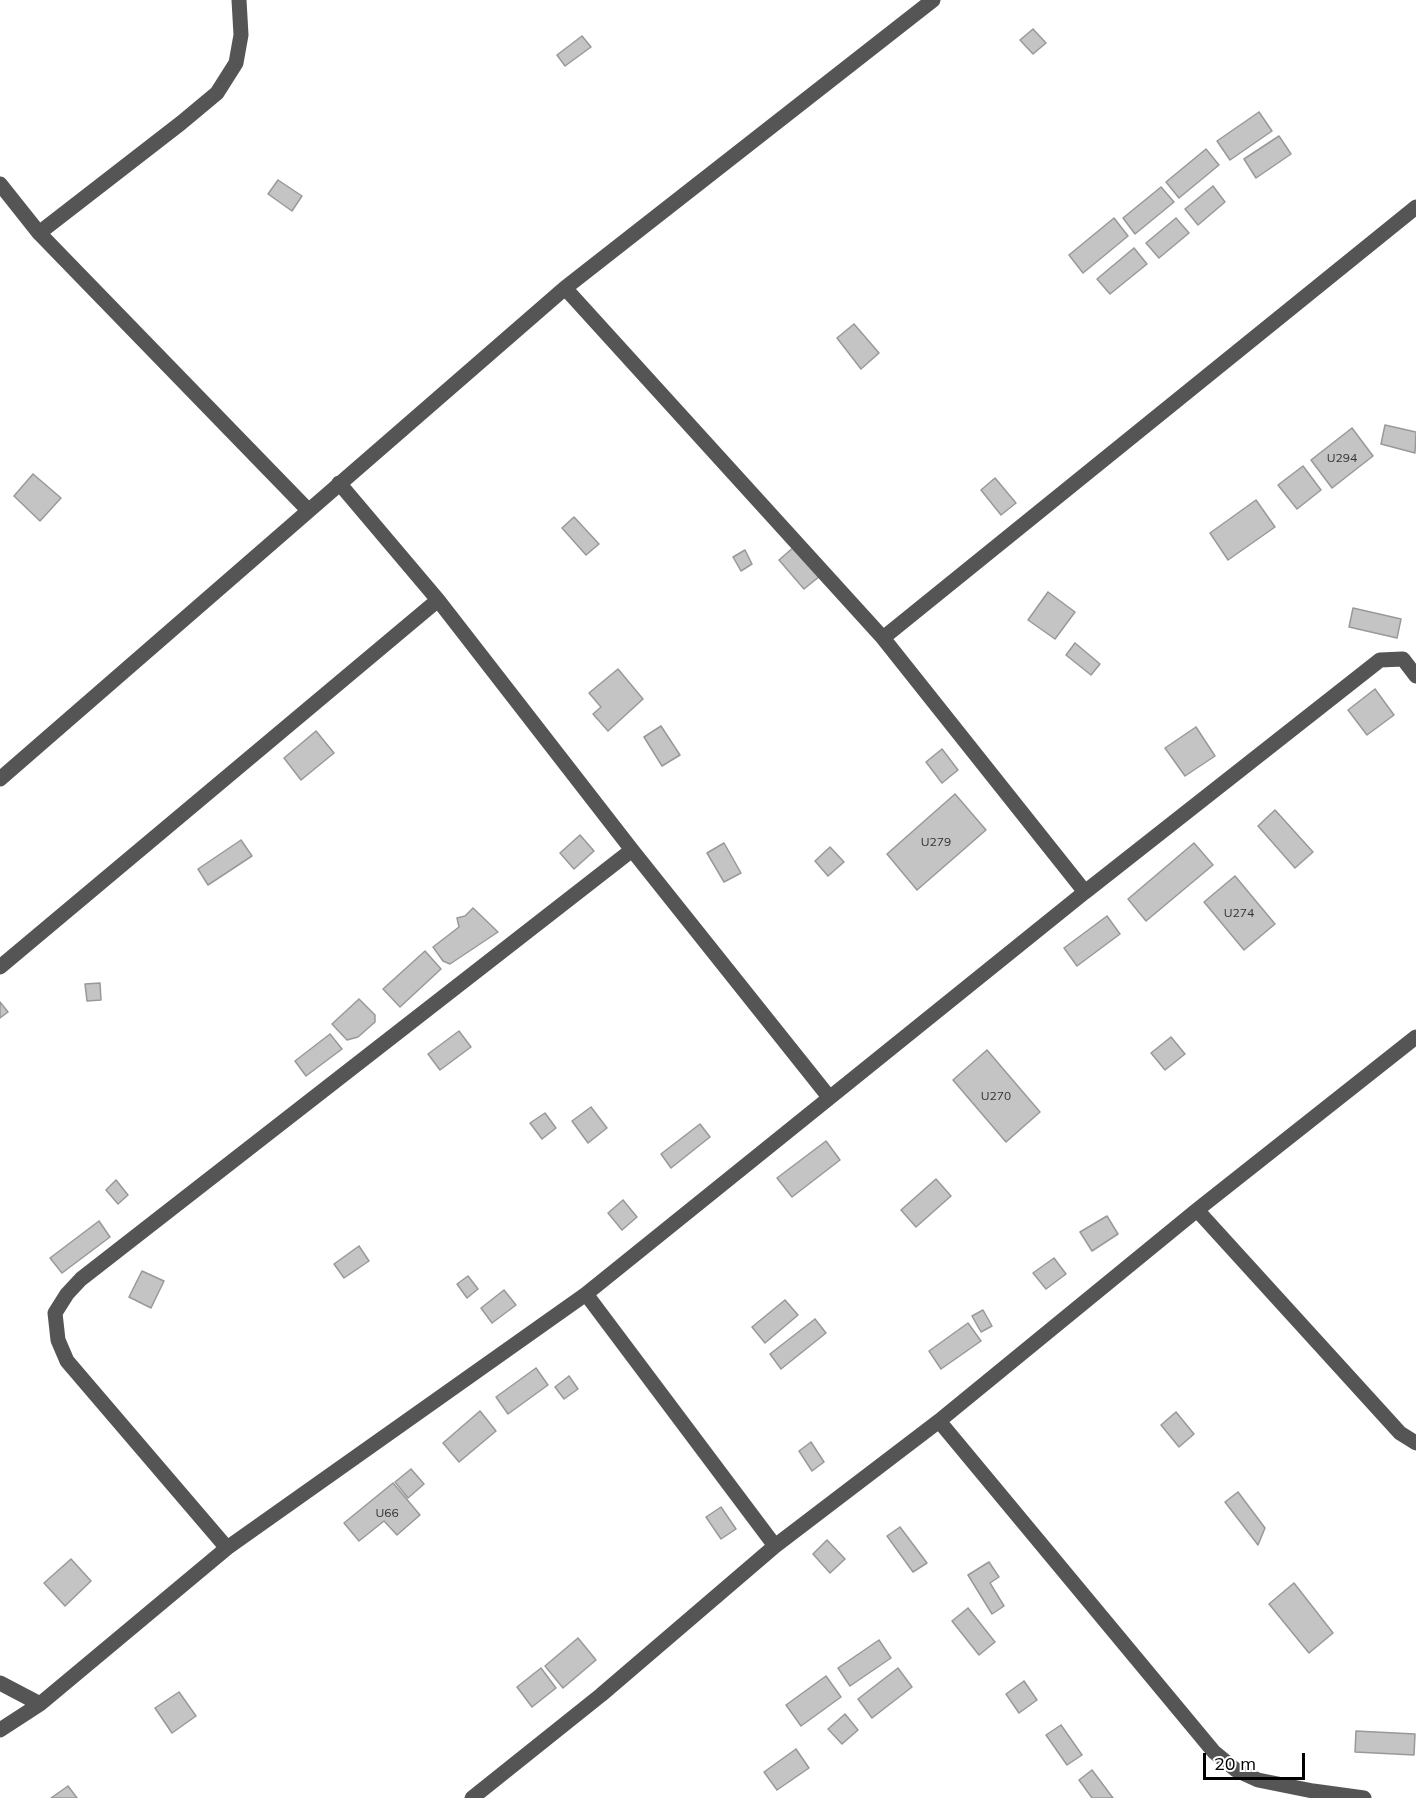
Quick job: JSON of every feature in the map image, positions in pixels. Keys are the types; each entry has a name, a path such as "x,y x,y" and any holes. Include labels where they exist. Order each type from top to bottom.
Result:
{"street":[{"path":"39,233 217,93 236,63 242,35 239,0"},
{"path":"0,779 565,288 933,0"},
{"path":"0,183 39,233 308,510"},
{"path":"883,638 1416,207"},
{"path":"565,288 883,638 1085,892"},
{"path":"339,483 438,600 829,1097"},
{"path":"0,967 438,600"},
{"path":"0,1730 40,1704 227,1548 586,1294 1085,892 1380,660 1403,659 1416,676"},
{"path":"227,1548 67,1361 58,1340 56,1313 67,1294 81,1279 633,850"},
{"path":"472,1798 601,1695 775,1546 939,1421 1197,1210 1416,1037"},
{"path":"1197,1210 1400,1433 1416,1443"},
{"path":"586,1294 775,1546"},
{"path":"939,1421 1214,1752 1236,1770 1258,1780 1364,1798"},
{"path":"0,1683 40,1704"}],"building":[{"path":"1033,29 1046,43 1033,54 1020,40"},
{"path":"582,36 591,47 565,66 557,55"},
{"path":"1259,112 1272,131 1230,160 1217,141"},
{"path":"1279,136 1291,154 1256,178 1244,159"},
{"path":"1206,149 1219,165 1179,198 1166,182"},
{"path":"278,180 302,196 292,211 268,194"},
{"path":"1213,186 1225,202 1198,225 1185,209"},
{"path":"1161,187 1174,202 1135,234 1123,218"},
{"path":"1114,218 1128,236 1083,273 1069,255"},
{"path":"1176,218 1189,233 1159,258 1146,243"},
{"path":"1134,248 1147,264 1110,294 1097,279"},
{"path":"854,324 879,353 861,369 837,338"},
{"path":"1385,425 1416,432 1415,453 1381,444"},
{"path":"1352,428 1373,456 1332,488 1311,460"},
{"path":"1303,466 1321,490 1297,509 1278,485"},
{"path":"33,474 61,498 40,521 14,496"},
{"path":"995,478 1016,503 1001,515 981,490"},
{"path":"1256,500 1275,527 1228,560 1210,533"},
{"path":"574,517 599,544 586,555 562,528"},
{"path":"795,546 820,576 804,589 779,560"},
{"path":"745,550 752,564 741,571 733,557"},
{"path":"1048,592 1075,612 1055,639 1028,620"},
{"path":"1353,608 1401,619 1397,638 1349,627"},
{"path":"1075,643 1100,664 1091,675 1066,655"},
{"path":"618,669 643,699 608,731 593,714 601,707 589,693"},
{"path":"1375,689 1394,715 1367,735 1348,710"},
{"path":"661,726 680,755 662,766 644,737"},
{"path":"1196,727 1215,756 1185,776 1165,748"},
{"path":"316,731 334,753 301,780 284,758"},
{"path":"942,749 958,770 942,783 926,762"},
{"path":"955,794 986,830 917,890 887,854"},
{"path":"1275,810 1313,852 1295,868 1258,826"},
{"path":"580,835 594,851 574,869 560,853"},
{"path":"241,840 252,856 208,885 198,869"},
{"path":"724,843 741,873 724,882 707,853"},
{"path":"1194,843 1213,865 1146,921 1128,899"},
{"path":"830,847 844,862 828,876 815,861"},
{"path":"1235,876 1275,924 1244,950 1204,902"},
{"path":"473,908 498,932 450,964 443,961 433,947 459,927 457,918 465,916"},
{"path":"1107,916 1120,934 1077,966 1064,948"},
{"path":"425,951 441,969 400,1007 383,989"},
{"path":"100,983 101,1000 87,1001 85,984"},
{"path":"359,999 375,1015 375,1022 358,1037 347,1040 332,1024"},
{"path":"0,1002 8,1012 0,1018"},
{"path":"459,1031 471,1047 440,1070 428,1054"},
{"path":"330,1034 342,1049 306,1076 295,1061"},
{"path":"1171,1037 1185,1054 1165,1070 1151,1053"},
{"path":"987,1050 1040,1112 1006,1142 953,1080"},
{"path":"591,1107 607,1128 588,1143 572,1121"},
{"path":"545,1113 556,1128 542,1139 530,1123"},
{"path":"700,1124 710,1137 671,1168 661,1154"},
{"path":"826,1141 840,1160 792,1197 777,1178"},
{"path":"936,1179 951,1196 916,1227 901,1210"},
{"path":"116,1180 128,1195 118,1204 106,1190"},
{"path":"623,1200 637,1217 622,1230 608,1213"},
{"path":"1107,1216 1118,1234 1092,1251 1080,1232"},
{"path":"99,1221 110,1237 62,1273 50,1258"},
{"path":"359,1246 369,1261 344,1278 334,1264"},
{"path":"1054,1258 1066,1274 1046,1289 1033,1273"},
{"path":"142,1271 164,1281 151,1308 129,1297"},
{"path":"468,1276 478,1289 467,1298 457,1284"},
{"path":"504,1290 516,1305 492,1323 481,1308"},
{"path":"785,1300 798,1315 765,1343 752,1327"},
{"path":"983,1310 992,1326 981,1332 972,1316"},
{"path":"815,1319 826,1333 781,1369 770,1354"},
{"path":"968,1323 981,1341 941,1369 929,1351"},
{"path":"536,1368 548,1385 508,1414 496,1397"},
{"path":"569,1376 578,1389 564,1399 555,1387"},
{"path":"480,1411 496,1431 459,1462 443,1443"},
{"path":"1176,1412 1194,1434 1179,1447 1161,1425"},
{"path":"811,1442 824,1462 812,1471 799,1451"},
{"path":"411,1469 424,1484 408,1498 395,1482"},
{"path":"393,1483 420,1515 397,1535 384,1521 359,1541 344,1523"},
{"path":"1238,1492 1265,1528 1258,1545 1225,1502"},
{"path":"721,1507 736,1529 721,1539 706,1517"},
{"path":"900,1527 927,1563 913,1572 887,1536"},
{"path":"827,1540 845,1559 830,1573 813,1554"},
{"path":"71,1559 91,1581 65,1606 44,1583"},
{"path":"989,1562 999,1577 990,1583 1004,1606 992,1614 968,1575"},
{"path":"1294,1583 1333,1633 1309,1653 1269,1604"},
{"path":"968,1608 995,1642 979,1655 952,1621"},
{"path":"578,1638 596,1660 563,1688 545,1666"},
{"path":"879,1640 891,1658 850,1686 838,1668"},
{"path":"541,1668 556,1688 532,1707 517,1687"},
{"path":"898,1668 912,1687 872,1718 858,1699"},
{"path":"826,1676 841,1697 801,1726 786,1705"},
{"path":"1024,1681 1037,1700 1019,1713 1006,1694"},
{"path":"179,1692 196,1716 172,1733 155,1708"},
{"path":"845,1714 858,1730 842,1744 828,1729"},
{"path":"1061,1725 1082,1755 1067,1765 1046,1735"},
{"path":"1356,1731 1415,1734 1414,1755 1355,1752"},
{"path":"796,1749 809,1768 777,1790 764,1772"},
{"path":"1092,1770 1113,1798 1092,1798 1079,1780"},
{"path":"68,1786 77,1798 51,1798"}]}
